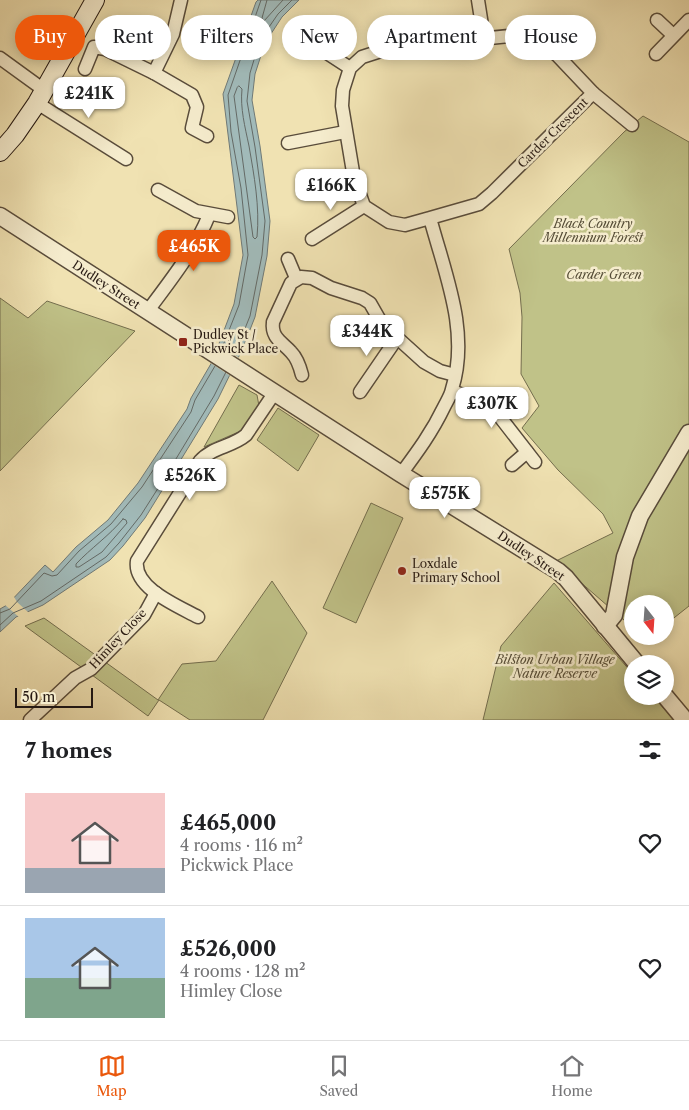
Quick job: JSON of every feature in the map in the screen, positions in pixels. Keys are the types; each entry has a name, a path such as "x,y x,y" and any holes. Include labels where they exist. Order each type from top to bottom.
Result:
{"main road":[{"path":"0,152 15,135 40,97 94,0"}],"street":[{"path":"154,74 173,34 180,0"},
{"path":"478,0 480,15"},
{"path":"657,20 673,35"},
{"path":"656,54 689,20"},
{"name":"Carder Crescent","path":"364,206 389,222 405,225 479,204 593,93 557,55 537,41 519,35 495,37"},
{"path":"85,69 94,47 105,49 154,74 192,95 197,107 192,128 207,136"},
{"name":"Carder Crescent","path":"350,68 362,57 367,55"},
{"path":"0,58 40,97 126,159"},
{"path":"312,239 364,206 354,178 342,106 350,68 338,60"},
{"path":"593,93 632,125"},
{"path":"288,143 345,132"},
{"path":"158,190 196,211 228,217"},
{"path":"147,312 184,262 204,228 209,214"},
{"name":"Dudley Street","path":"0,216 147,312 558,572 566,578 629,655"},
{"path":"401,474 432,432 452,390 460,345 456,315 430,218"},
{"path":"288,258 296,278"},
{"path":"302,374 292,353 277,340 272,328 286,290 296,278 306,276 331,288 362,298 374,308 382,324 430,366 455,375"},
{"path":"360,392 397,338"},
{"path":"452,390 474,399 500,417 531,457 512,465"},
{"path":"198,617 156,593 138,575 137,561 200,461 206,454 240,440 246,435 274,392"},
{"path":"604,626 614,615 625,557 640,516 689,433"},
{"name":"Himley Close","path":"30,720 75,678 91,669 144,615 156,593"},
{"path":"672,705 685,720"}],"green space":[{"name":"Carder Green","path":"643,116 689,142 689,606 674,618 674,595 624,595 624,620 556,561 613,533 603,514 558,470 522,428 539,406 521,374 522,317 520,293 509,249 624,132"},
{"path":"0,298 28,318 47,301 135,331 0,471"},
{"path":"239,385 257,395 259,406 243,430 204,447"},
{"path":"278,408 319,435 298,471 257,440"},
{"path":"371,503 403,518 356,623 323,608"},
{"path":"272,581 307,633 263,720 190,720 159,700 148,716 25,626 44,618 158,700 182,664 216,661"},
{"name":"Bilston Urban Village Nature Reserve","path":"554,583 624,664 624,705 661,705 674,720 483,720 501,646"}],"water":[{"path":"258,0 299,0 282,15 272,32 272,15 251,15"},
{"path":"235,60 260,60 255,74 252,100 270,221 267,256 255,317 242,350 218,399 145,518 123,546 110,560 43,605 16,617 0,632 0,609 7,605 45,565 53,572 76,547 108,520 138,483 187,409 191,398 212,362 234,304 243,255 223,94"}],"pier":[{"path":"216,343 241,359 232,377 209,362"},
{"path":"13,595 17,602 29,613 20,618 4,604"}],"place":[{"name":"Dudley St / Pickwick Place","path":"183,342"},
{"name":"Loxdale Primary School","path":"402,571"}],"park label":[{"name":"Black Country Millennium Forest","path":"593,231"}]}
